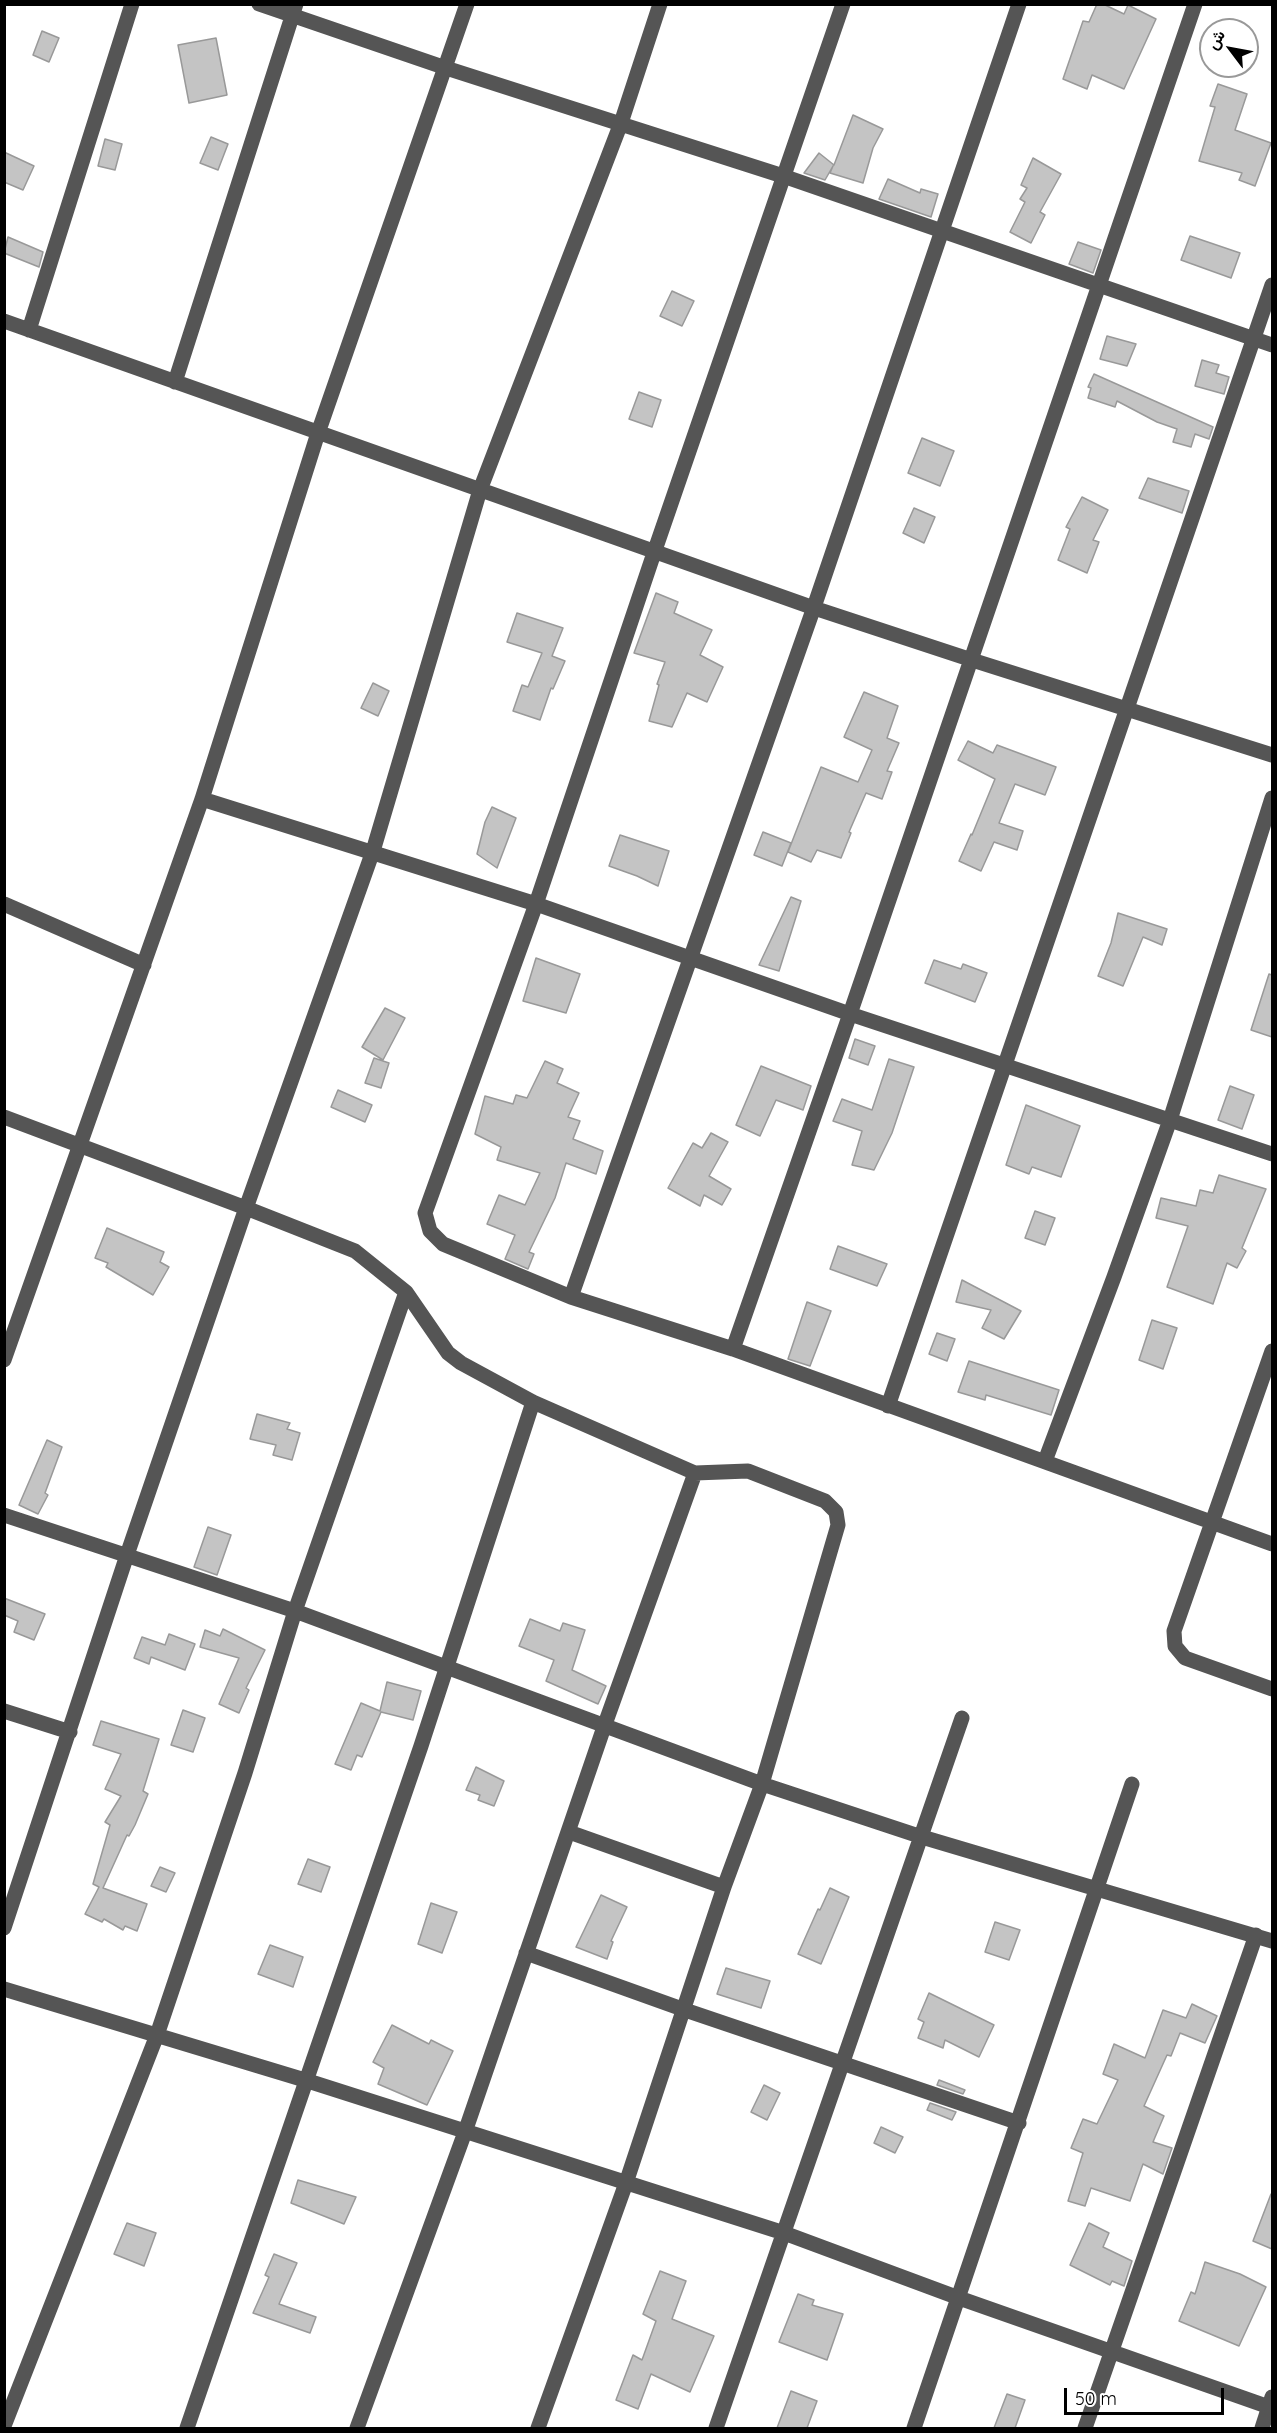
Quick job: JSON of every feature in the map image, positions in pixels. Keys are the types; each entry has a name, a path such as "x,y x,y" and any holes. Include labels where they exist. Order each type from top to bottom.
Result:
{"street":[{"path":"29,330 132,4"},
{"path":"259,4 294,10 446,68 783,176 1272,345"},
{"path":"4,1360 202,799 318,433 467,4"},
{"path":"4,1928 246,1208 373,851 480,490 621,123 660,4"},
{"path":"843,4 536,904 425,1213 430,1231 442,1244 572,1297 733,1349 1272,1544"},
{"path":"572,1297 814,608 940,231 1019,4"},
{"path":"733,1349 972,660 1195,4"},
{"path":"175,381 294,10"},
{"path":"888,1406 1272,285"},
{"path":"4,321 814,608 1272,755"},
{"path":"1045,1461 1170,1120 1272,798"},
{"path":"202,799 536,904 850,1014 1272,1154"},
{"path":"4,904 144,965"},
{"path":"4,1117 355,1251 406,1292 454,1358 533,1402 695,1473 748,1472 825,1502 836,1512 838,1525 762,1784 724,1887 626,2182 538,2428"},
{"path":"4,2426 157,2036 245,1773 295,1611 406,1292"},
{"path":"1272,1351 1174,1631 1175,1646 1185,1658 1272,1689"},
{"path":"187,2428 308,2081 448,1666 533,1402"},
{"path":"357,2428 465,2132 604,1726 695,1473"},
{"path":"4,1515 295,1611 762,1784 922,1837 1272,1941"},
{"path":"4,1711 70,1732"},
{"path":"716,2428 962,1718"},
{"path":"914,2428 1132,1784"},
{"path":"569,1832 724,1887"},
{"path":"1085,2428 1256,1935"},
{"path":"526,1953 685,2010 1019,2122"},
{"path":"4,1989 308,2081 784,2233 1110,2352 1271,2404 1262,2428"}],"building":[{"path":"1097,4 1103,4 1124,14 1128,5 1156,19 1124,89 1092,75 1087,89 1063,79 1083,21 1089,22"},
{"path":"42,31 59,38 49,62 33,55"},
{"path":"216,38 227,95 189,103 178,45"},
{"path":"1218,84 1247,94 1235,130 1271,143 1255,186 1239,180 1242,173 1199,161 1215,107 1210,106"},
{"path":"853,115 883,129 873,148 863,183 830,173 833,166 825,180 804,173 819,153 834,165"},
{"path":"211,137 228,144 218,170 200,163"},
{"path":"105,139 122,144 115,170 98,166"},
{"path":"4,152 34,166 23,190 4,182"},
{"path":"1033,158 1061,174 1040,212 1045,215 1031,243 1010,232 1025,202 1020,199 1027,188 1021,185"},
{"path":"888,179 920,193 921,189 938,194 931,217 879,199"},
{"path":"1190,236 1240,253 1231,278 1181,260"},
{"path":"8,237 43,252 39,267 4,253"},
{"path":"1078,242 1101,250 1093,273 1069,264"},
{"path":"672,291 694,301 682,326 660,316"},
{"path":"1107,336 1136,344 1127,366 1100,359"},
{"path":"1202,360 1219,365 1216,373 1229,377 1224,394 1195,386"},
{"path":"1094,374 1213,427 1209,439 1195,434 1191,447 1173,442 1177,429 1157,422 1117,401 1115,407 1088,398 1091,388 1088,387"},
{"path":"639,392 661,400 652,427 629,419"},
{"path":"922,438 954,451 940,486 908,473"},
{"path":"1148,478 1189,491 1182,513 1139,498"},
{"path":"1082,497 1108,510 1093,540 1099,542 1087,573 1058,560 1070,529 1066,527"},
{"path":"914,508 935,517 924,543 903,533"},
{"path":"656,593 678,602 674,613 712,630 700,655 723,667 707,702 687,693 672,727 649,721 659,685 657,684 665,662 634,653"},
{"path":"517,613 563,628 552,656 565,661 553,689 551,688 540,720 513,711 522,685 528,687 542,653 507,642"},
{"path":"373,683 389,691 378,716 361,708"},
{"path":"864,692 898,706 887,738 899,743 887,771 892,772 882,799 866,793 849,832 851,833 841,858 817,850 811,862 788,852 821,767 858,782 872,750 844,737"},
{"path":"968,741 993,753 997,745 1056,767 1045,795 1015,784 999,823 1023,831 1017,850 994,842 981,871 959,861 995,779 958,760"},
{"path":"492,807 516,818 497,868 477,854 485,822"},
{"path":"763,832 791,843 782,866 754,855"},
{"path":"620,835 669,851 658,886 609,866"},
{"path":"791,897 801,901 779,971 759,965"},
{"path":"1118,913 1167,929 1162,945 1143,937 1123,986 1098,976 1111,943"},
{"path":"536,958 580,974 566,1013 523,1001"},
{"path":"934,960 961,969 963,964 987,973 975,1002 925,983"},
{"path":"1269,974 1272,975 1272,1037 1251,1030"},
{"path":"385,1008 405,1018 383,1060 362,1047"},
{"path":"855,1039 875,1046 868,1065 849,1058"},
{"path":"374,1058 389,1063 381,1088 365,1083"},
{"path":"889,1059 914,1067 892,1133 874,1170 852,1165 862,1131 833,1121 842,1099 872,1110"},
{"path":"545,1061 563,1069 557,1083 579,1093 568,1117 580,1121 573,1139 603,1151 596,1174 566,1163 555,1198 529,1252 534,1254 528,1269 505,1259 515,1235 487,1224 499,1195 525,1205 540,1173 497,1160 501,1147 475,1134 485,1096 513,1104 516,1095 527,1098"},
{"path":"761,1066 811,1086 803,1110 776,1100 760,1136 736,1125"},
{"path":"1230,1086 1254,1095 1242,1129 1218,1120"},
{"path":"338,1090 372,1105 365,1122 331,1107"},
{"path":"1026,1105 1080,1126 1061,1177 1032,1167 1029,1174 1006,1165"},
{"path":"711,1133 728,1142 709,1176 731,1189 722,1205 704,1195 700,1206 668,1188 693,1143 702,1148"},
{"path":"1219,1175 1266,1189 1242,1248 1246,1251 1237,1268 1227,1263 1213,1304 1167,1287 1188,1226 1156,1218 1161,1198 1196,1206 1200,1190 1213,1193"},
{"path":"1035,1211 1055,1218 1045,1245 1025,1238"},
{"path":"107,1228 164,1252 160,1262 169,1267 153,1295 106,1267 108,1263 95,1258"},
{"path":"838,1246 887,1264 877,1286 830,1269"},
{"path":"962,1280 1021,1311 1004,1339 982,1328 991,1310 956,1302"},
{"path":"807,1302 831,1311 810,1366 788,1359"},
{"path":"1152,1320 1177,1328 1163,1369 1139,1360"},
{"path":"937,1333 955,1339 947,1361 929,1354"},
{"path":"969,1361 1059,1390 1051,1415 986,1395 985,1400 958,1392"},
{"path":"257,1414 290,1423 287,1429 300,1433 292,1460 273,1455 276,1445 250,1439"},
{"path":"47,1440 62,1447 45,1493 48,1495 38,1514 19,1505"},
{"path":"208,1527 231,1535 217,1575 194,1567"},
{"path":"4,1598 45,1614 34,1640 14,1632 18,1621 4,1615"},
{"path":"530,1619 560,1631 563,1623 585,1630 572,1670 606,1686 598,1704 546,1681 554,1660 519,1646"},
{"path":"223,1629 265,1650 246,1688 249,1690 239,1713 219,1704 239,1658 200,1647 205,1630 220,1636"},
{"path":"169,1634 195,1644 185,1670 151,1657 149,1664 134,1658 142,1637 165,1645"},
{"path":"387,1682 421,1691 413,1720 381,1712 362,1757 357,1755 351,1770 335,1764 361,1703 380,1711"},
{"path":"183,1710 205,1718 193,1752 171,1745"},
{"path":"101,1721 159,1739 143,1791 148,1794 103,1888 147,1904 137,1931 125,1926 123,1930 104,1919 102,1922 85,1914 99,1887 93,1884 110,1825 105,1822 121,1796 105,1789 121,1754 93,1745"},
{"path":"476,1767 504,1781 494,1806 478,1800 480,1795 466,1790"},
{"path":"308,1859 330,1867 321,1892 298,1884"},
{"path":"160,1867 175,1873 166,1892 151,1886"},
{"path":"830,1888 849,1897 821,1964 798,1954"},
{"path":"601,1895 627,1907 611,1941 613,1942 607,1959 576,1947"},
{"path":"431,1903 457,1912 442,1953 418,1944"},
{"path":"995,1922 1020,1930 1009,1960 985,1952"},
{"path":"270,1945 303,1957 293,1987 258,1974"},
{"path":"726,1968 770,1981 761,2008 717,1994"},
{"path":"929,1993 994,2025 979,2057 945,2040 943,2048 918,2038 924,2022 918,2019"},
{"path":"1192,2004 1217,2016 1205,2043 1180,2033 1171,2056 1167,2055 1144,2106 1164,2116 1153,2142 1172,2148 1163,2174 1143,2164 1130,2201 1091,2188 1085,2206 1068,2201 1083,2153 1071,2148 1083,2119 1097,2124 1118,2080 1103,2074 1114,2044 1145,2058 1163,2010 1186,2018"},
{"path":"392,2025 429,2044 431,2040 453,2051 427,2105 378,2084 384,2068 373,2062"},
{"path":"939,2080 965,2090 963,2094 937,2085"},
{"path":"764,2085 780,2093 767,2120 751,2112"},
{"path":"930,2103 956,2112 952,2120 927,2110"},
{"path":"881,2127 903,2137 895,2153 874,2143"},
{"path":"298,2180 356,2197 344,2224 291,2203"},
{"path":"1272,2194 1272,2249 1253,2241"},
{"path":"127,2223 156,2233 144,2266 114,2254"},
{"path":"1089,2223 1109,2233 1103,2247 1132,2261 1124,2286 1112,2281 1110,2285 1070,2265"},
{"path":"274,2254 297,2263 279,2304 316,2317 310,2333 253,2313 269,2277 265,2275"},
{"path":"1205,2262 1240,2274 1266,2287 1239,2346 1179,2321 1191,2292 1195,2294"},
{"path":"660,2271 686,2281 672,2319 714,2336 690,2392 651,2374 638,2409 616,2400 633,2355 642,2360 656,2321 643,2314"},
{"path":"798,2294 814,2300 812,2305 843,2314 827,2360 779,2342"},
{"path":"791,2391 817,2401 807,2428 777,2428"},
{"path":"1007,2394 1025,2400 1015,2428 994,2428"}]}
